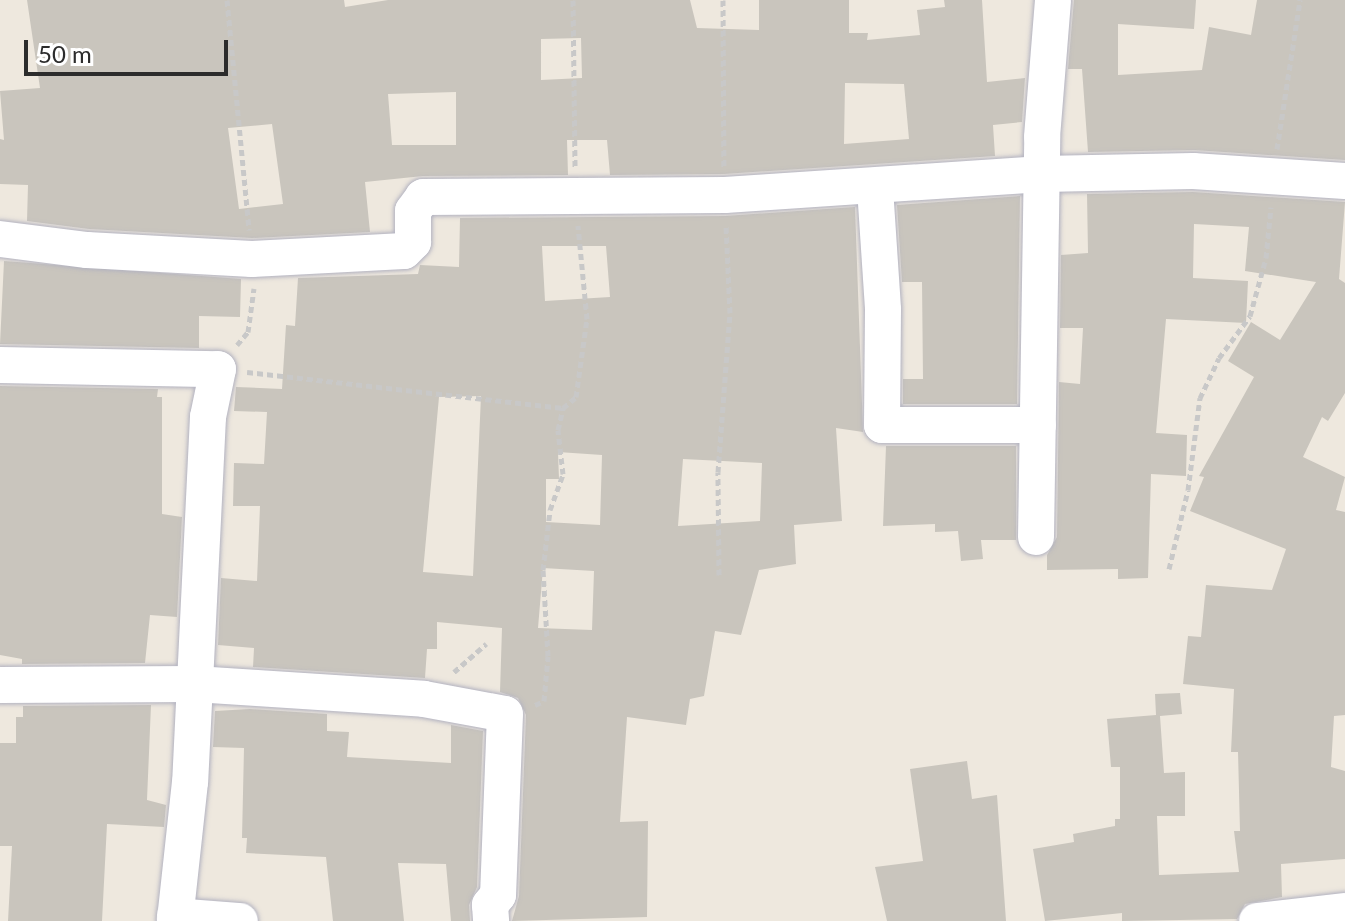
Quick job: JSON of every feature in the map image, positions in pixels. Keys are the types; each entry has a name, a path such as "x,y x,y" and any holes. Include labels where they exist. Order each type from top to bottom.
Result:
{"street":[{"path":"1036,537 1042,174 1053,0"},
{"path":"0,239 87,250 252,259 404,251 413,242 413,211 423,197 725,195 875,188 1042,174 1193,171 1345,181"},
{"path":"875,188 883,310 882,425 1038,425"},
{"path":"0,365 218,369 208,417 195,684 175,918 240,921"},
{"path":"0,685 195,684 424,699 505,714 498,895 490,905 491,921"},
{"path":"1257,921 1345,911"}],"path":[{"path":"218,369 248,332 252,259 227,0"},
{"path":"505,714 544,701 548,656 543,570 550,510 563,474 558,430 563,408 576,397 587,319 576,194 573,0"},
{"path":"719,575 718,472 730,313 723,0"},
{"path":"1169,569 1188,490 1200,398 1219,358 1250,316 1266,258 1274,176 1300,0"},
{"path":"218,369 563,408"}],"building":[{"path":"27,0 344,0 345,7 388,0 690,0 697,28 759,30 759,0 849,0 849,33 868,33 867,40 920,35 917,10 945,7 944,0 982,0 987,82 1025,78 1022,122 993,125 995,156 724,174 610,175 607,140 567,140 568,175 423,176 365,182 370,232 252,238 89,229 27,221 28,185 0,184 0,139 4,140 0,91 40,88","holes":["581,38 582,78 541,80 541,39","845,83 904,84 909,139 844,144","456,92 456,145 392,145 388,94","272,124 283,204 239,209 228,128"]},
{"path":"1074,0 1196,0 1194,29 1118,24 1118,75 1202,70 1209,27 1251,35 1257,0 1345,0 1345,160 1194,150 1088,152 1082,69 1068,69"},
{"path":"1193,192 1345,202 1339,279 1345,283 1345,393 1328,421 1322,417 1303,457 1345,477 1336,510 1345,512 1345,715 1334,716 1331,767 1345,771 1345,859 1281,864 1282,897 1245,904 1237,919 1122,921 1122,913 1045,921 1033,849 1074,842 1073,834 1115,826 1115,819 1120,819 1120,767 1111,767 1107,719 1156,715 1155,694 1180,693 1182,714 1160,716 1164,773 1185,772 1185,816 1157,816 1159,875 1239,872 1234,831 1240,831 1238,752 1231,752 1234,689 1183,684 1188,636 1201,637 1206,585 1272,590 1286,549 1190,511 1204,477 1199,476 1254,377 1228,361 1251,322 1280,340 1316,282 1245,271 1249,227 1194,224 1193,278 1248,281 1246,323 1166,319 1156,433 1187,435 1186,476 1151,474 1148,578 1118,579 1118,569 1047,570 1047,555 1057,537 1059,382 1080,384 1083,328 1060,328 1061,255 1088,253 1087,194"},
{"path":"1020,196 1017,404 903,404 903,379 923,379 922,282 902,282 897,205"},
{"path":"855,207 863,432 836,428 842,521 794,525 796,564 759,570 741,635 715,631 704,696 690,699 686,725 627,717 620,822 648,821 647,917 512,921 519,896 526,715 518,698 500,692 502,628 437,622 437,649 427,649 425,678 253,667 254,648 218,645 221,578 257,581 260,506 233,506 234,463 264,464 267,412 234,411 236,387 282,389 286,325 295,326 298,278 418,274 420,265 459,267 460,218 725,216","holes":["542,246 606,246 610,297 545,301","481,396 473,576 423,572 439,397","558,452 602,455 600,525 546,522 546,479 559,479","683,459 762,463 760,521 678,526","543,568 594,571 592,630 538,628"]},
{"path":"4,261 241,279 240,317 199,316 199,348 0,344"},
{"path":"0,386 158,389 157,397 162,397 162,514 182,517 177,617 150,615 145,663 22,664 22,659 0,655"},
{"path":"886,446 1016,446 1016,540 981,540 983,559 961,561 958,531 935,532 935,524 883,526"},
{"path":"151,705 147,800 166,805 164,827 107,824 102,921 8,921 12,846 0,846 0,743 16,743 16,717 23,717 23,706"},
{"path":"250,709 327,714 327,731 349,732 347,757 451,763 451,725 483,731 477,887 469,905 470,921 451,921 446,864 398,863 404,921 333,921 326,857 246,853 247,838 242,838 244,748 213,747 215,711"},
{"path":"967,761 972,799 997,795 1006,921 887,921 875,867 923,861 910,769"}]}
